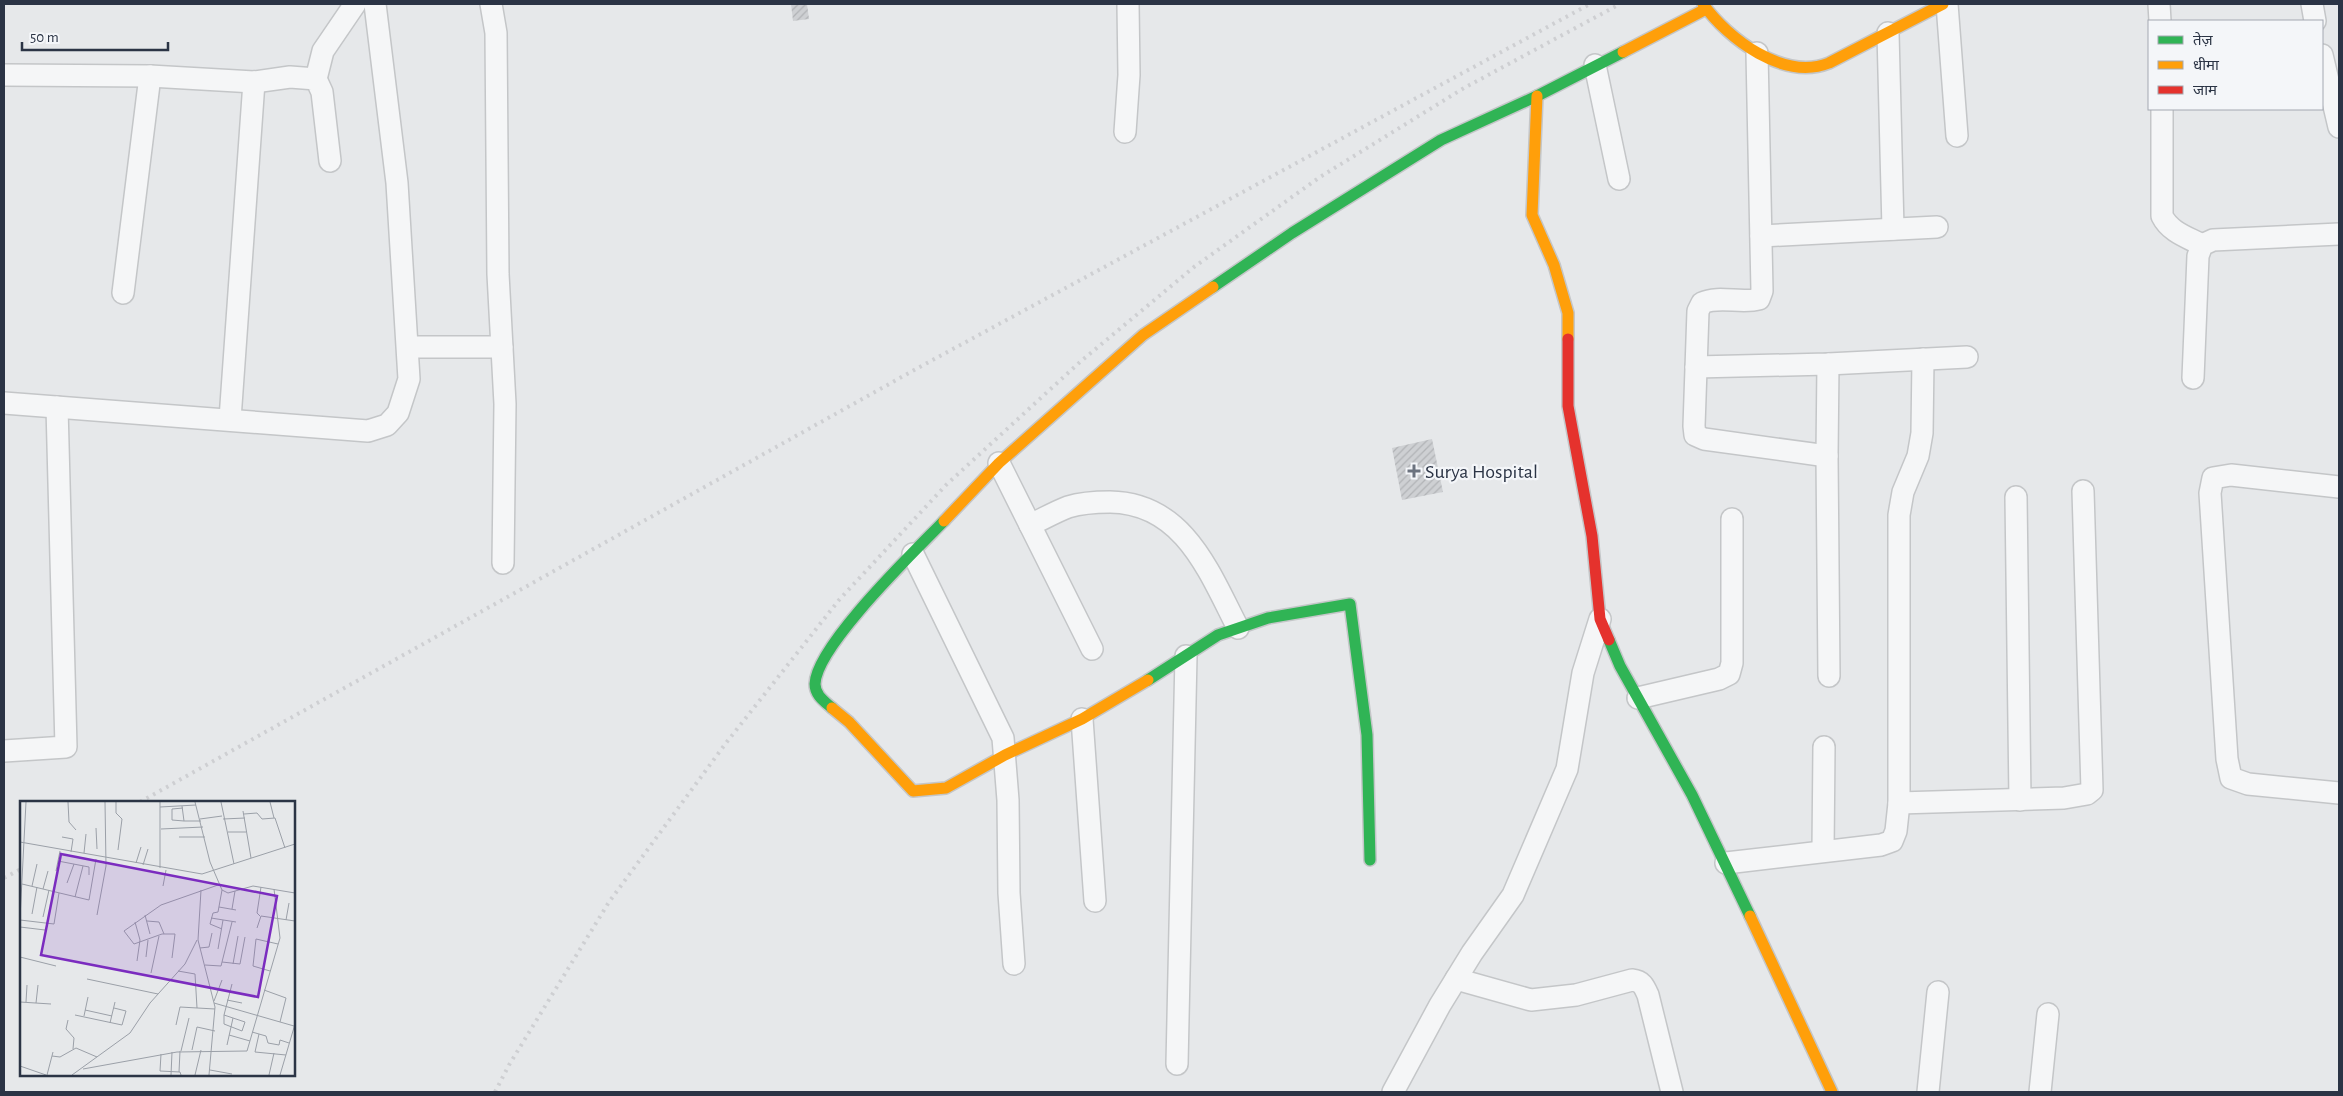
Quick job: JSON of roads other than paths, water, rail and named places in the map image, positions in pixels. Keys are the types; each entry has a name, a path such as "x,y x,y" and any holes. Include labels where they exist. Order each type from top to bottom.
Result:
{"street":[{"path":"330,161 324,105 316,79 323,51 355,4"},
{"path":"4,403 368,431 387,425 398,413 410,379 397,183 375,4"},
{"path":"491,4 496,33 498,274 505,404 503,563"},
{"path":"1125,132 1129,75 1128,4"},
{"path":"1370,860 1367,735 1350,604 1268,618 1218,635 1121,698 1082,720 1005,755 946,788 913,791 849,722 819,697 815,685 817,673 835,641 913,554 999,463 1143,335 1292,233 1441,140 1537,96 1704,6 1730,35 1757,52 1798,66 1821,66 1943,4"},
{"path":"1947,4 1956,136"},
{"path":"2159,4 2160,20"},
{"path":"2312,4 2315,20"},
{"path":"1888,33 1893,229"},
{"path":"1757,52 1762,291 1759,299 1752,301 1709,300 1702,303 1698,311 1695,435 1704,439 1827,456"},
{"path":"2323,59 2339,127"},
{"path":"1595,65 1619,179"},
{"path":"4,75 150,76 254,82 290,77 316,79"},
{"path":"123,293 150,76"},
{"path":"230,419 254,82"},
{"path":"1537,96 1532,215 1554,265 1568,313 1568,406 1592,536 1600,619 1620,666 1692,795 1726,863 1832,1092"},
{"path":"2162,110 2162,216 2166,225 2172,230 2202,245"},
{"path":"1761,236 1937,227"},
{"path":"2193,378 2198,256 2202,245 2213,240 2339,234"},
{"path":"408,347 502,347"},
{"path":"1696,367 1828,364 1967,357"},
{"path":"1726,863 1881,845 1892,841 1896,831 1899,803 1899,515 1903,492 1918,456 1922,433 1923,359"},
{"path":"1828,364 1829,676"},
{"path":"4,751 66,747 57,407"},
{"path":"999,463 1092,649"},
{"path":"2339,487 2231,475 2213,478 2210,493 2227,759 2232,778 2248,784 2339,793"},
{"path":"1899,803 2064,798 2087,794 2092,790 2083,491"},
{"path":"2016,497 2020,800"},
{"path":"1030,525 1069,507 1096,502 1129,502 1163,515 1189,541 1203,562 1238,628"},
{"path":"1638,698 1719,679 1729,674 1732,664 1732,519"},
{"path":"913,554 1003,738 1009,893 1014,964"},
{"path":"1393,1092 1418,1044 1456,979 1514,895 1567,769 1583,673 1600,619"},
{"path":"1177,1064 1186,656"},
{"path":"1082,720 1095,901"},
{"path":"1823,851 1824,747"},
{"path":"1456,979 1531,1000 1576,995 1632,980 1638,981 1643,985 1648,995 1672,1092"},
{"path":"1928,1092 1938,992"},
{"path":"2040,1092 2048,1014"}],"railway":[{"path":"142,801 916,369 1590,4"},
{"path":"495,1092 509,1065 609,902 726,743 839,600 946,485 1080,362 1194,267 1320,177 1464,88 1620,4"},
{"path":"4,878 20,870"}],"place":[{"name":"Surya Hospital","path":"1414,471"}]}
